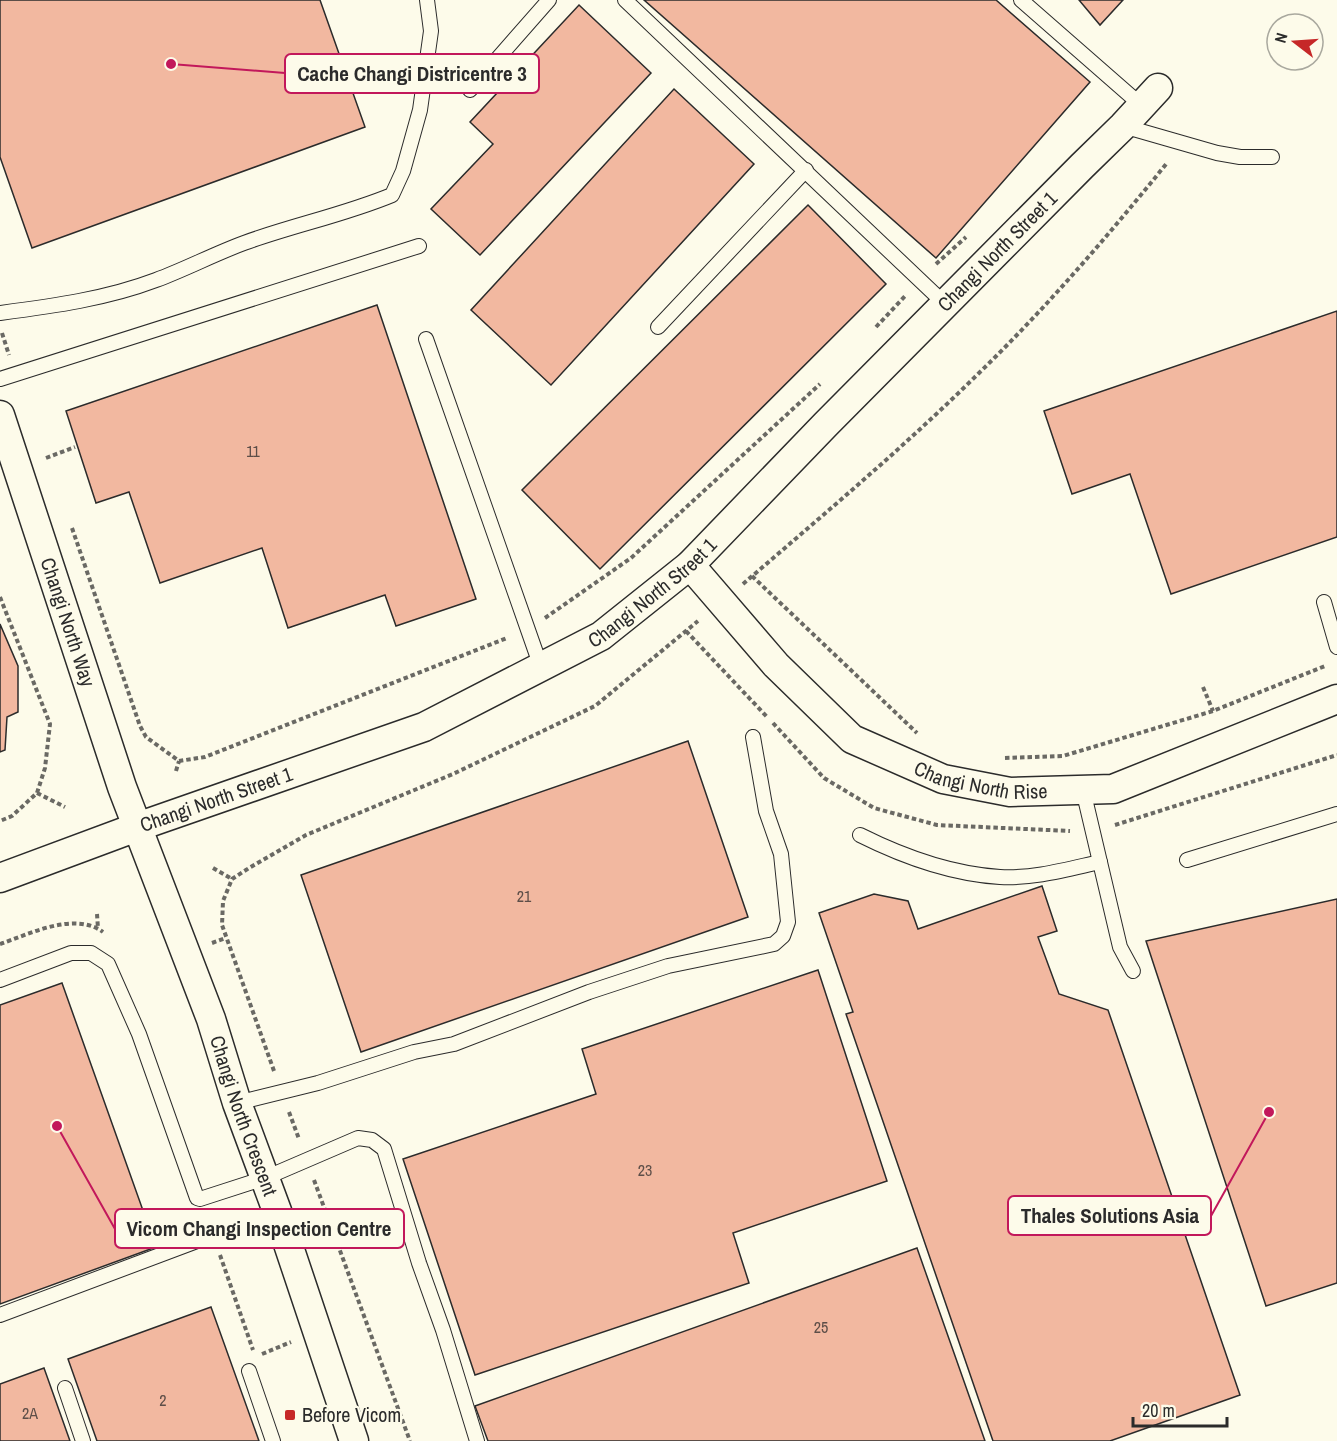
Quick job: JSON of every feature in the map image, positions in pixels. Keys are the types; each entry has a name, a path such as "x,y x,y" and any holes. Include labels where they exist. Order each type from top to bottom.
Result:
{"street":[{"name":"Changi North Street 1","path":"0,878 137,827 424,727 601,636 690,565 1150,96"},
{"name":"Changi North Way","path":"0,414 137,827"},
{"name":"Changi North Rise","path":"690,565 776,665 852,739 943,779 1010,792 1113,789 1337,699"},
{"name":"Changi North Crescent","path":"137,827 210,1019 354,1441"}],"lane":[{"path":"0,313 84,302 146,283 244,243 362,208 392,195 403,171 420,110 431,31 427,0"},
{"path":"470,90 549,0"},
{"path":"625,0 945,304"},
{"path":"1020,0 1150,96"},
{"path":"1123,126 1240,157 1272,157"},
{"path":"658,327 806,170"},
{"path":"0,379 419,246"},
{"path":"426,339 541,667"},
{"path":"1324,602 1337,647"},
{"path":"237,1103 318,1083 414,1052 454,1044 589,992 668,966 774,944 783,936 788,922 781,854 766,811 753,737"},
{"path":"1083,790 1120,947 1133,971"},
{"path":"1187,860 1337,814"},
{"path":"860,835 901,855 945,869 1001,877 1048,873 1100,862"},
{"path":"0,981 71,953 91,953 108,964 139,1034 195,1196 200,1199 265,1178 357,1138 372,1140 384,1149 477,1441"},
{"path":"0,1315 277,1211"},
{"path":"249,1371 273,1441"},
{"path":"65,1388 83,1441"}],"path":[{"path":"410,1441 222,925 223,901 232,879 306,835 453,774 595,706 857,488 979,374 1062,288 1182,143"},
{"path":"874,329 971,231"},
{"path":"0,327 15,374"},
{"path":"70,524 140,726 146,737 179,760 206,757 528,630 631,558 827,377"},
{"path":"42,447 50,469"},
{"path":"46,458 75,447"},
{"path":"752,576 920,736"},
{"path":"0,597 50,724 45,768 37,793 12,816 0,821"},
{"path":"1005,758 1063,756 1213,711 1327,666"},
{"path":"1203,687 1213,711"},
{"path":"176,771 179,760"},
{"path":"37,793 65,807"},
{"path":"213,868 232,879"},
{"path":"97,914 98,928"},
{"path":"213,1235 256,1356 316,1332"}],"building":[{"path":"0,0 320,0 365,127 32,248 0,157"},
{"path":"644,0 996,0 1090,82 936,258"},
{"path":"1079,0 1123,0 1100,25"},
{"path":"579,5 651,73 480,255 431,209 493,144 470,122"},
{"path":"674,89 754,164 551,385 471,310"},
{"path":"808,205 886,284 600,569 522,490"},
{"path":"377,305 476,599 396,626 385,595 288,628 262,548 160,583 129,492 96,503 66,411"},
{"path":"1337,311 1337,537 1171,594 1130,474 1072,494 1044,411"},
{"path":"0,624 18,666 18,712 7,717 5,750 0,752"},
{"path":"688,741 748,917 361,1052 301,875"},
{"path":"1042,886 1057,931 1038,937 1059,994 1108,1010 1240,1395 1110,1441 993,1441 846,1014 853,1012 819,913 874,894 908,901 918,929"},
{"path":"1337,899 1337,1283 1266,1306 1146,941"},
{"path":"818,970 887,1181 733,1233 749,1283 475,1375 403,1159 596,1094 582,1049"},
{"path":"62,983 156,1247 0,1304 0,1005"},
{"path":"917,1248 985,1441 488,1441 475,1406"},
{"path":"211,1307 259,1441 97,1441 68,1359"},
{"path":"44,1368 70,1441 0,1441 0,1384"}],"place":[{"name":"Cache Changi Districentre 3","path":"171,64"},
{"name":"Thales Solutions Asia","path":"1269,1112"},
{"name":"Vicom Changi Inspection Centre","path":"57,1126"},
{"name":"Before Vicom","path":"290,1415"}]}
